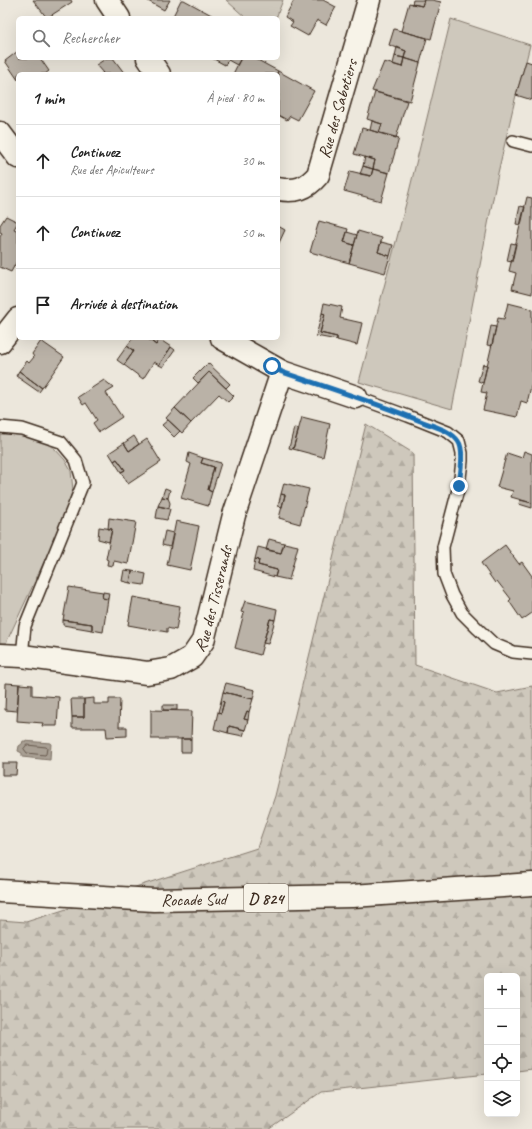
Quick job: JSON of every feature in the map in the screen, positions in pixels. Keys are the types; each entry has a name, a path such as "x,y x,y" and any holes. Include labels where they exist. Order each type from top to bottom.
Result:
{"street":[{"path":"107,0 119,16"},
{"name":"Rue des Sabotiers","path":"280,189 292,190 304,187 318,175 369,0"},
{"path":"150,60 158,72"},
{"path":"0,133 16,154"},
{"path":"0,342 16,322"},
{"path":"226,340 282,372 356,397"},
{"name":"Rue des Tisserands","path":"0,655 22,656 147,673 171,669 192,657 203,641 234,515 282,372"},
{"name":"Rocade Sud","path":"0,891 154,900 352,896 532,884"}],"lane":[{"path":"513,141 532,146"},
{"path":"356,397 448,432 459,441 462,461 459,486 443,547 444,574 452,595 462,613 494,644 513,652 532,654"},
{"path":"0,427 22,429 61,442 76,460 83,483 25,626 22,656"}],"green space":[{"path":"226,0 283,0 277,16 244,16"},
{"path":"451,19 530,45 516,95 498,173 452,409 359,382 409,192"},
{"path":"366,424 413,453 415,665 497,693 532,686 532,1069 520,1071 520,973 484,973 484,1074 321,1092 268,1129 0,1129 0,920 26,922 257,848 275,796"},
{"path":"8,433 30,436 41,440 55,449 65,460 71,471 73,490 58,532 6,643 0,643 0,434"}],"water":[{"path":"23,741 51,743 50,760 22,757 22,753 18,751 19,746"}],"building":[{"path":"33,0 71,0 72,2 50,16 45,16"},
{"path":"170,0 164,10 148,1"},
{"path":"181,0 184,0 213,16 173,16"},
{"path":"294,0 323,0 336,7 326,25 317,20 308,36 290,26 293,22 285,17"},
{"path":"413,0 424,0 422,6 412,4"},
{"path":"424,0 441,2 431,39 401,31 409,3 422,6"},
{"path":"394,29 427,38 420,63 404,58 406,51 389,45"},
{"path":"397,47 406,51 404,58 395,56"},
{"path":"16,53 16,60 41,60 49,71 16,72 16,77 5,61"},
{"path":"395,56 404,58 402,67 393,64"},
{"path":"404,58 420,63 410,101 372,91 384,62 402,67"},
{"path":"104,60 114,60 124,72 102,72 96,65"},
{"path":"216,60 228,60 225,65"},
{"path":"228,60 240,60 237,65"},
{"path":"240,60 258,60 278,71 278,72 234,72"},
{"path":"526,61 532,63 532,100 516,95"},
{"path":"280,72 314,91 298,120 290,116 287,120 280,116"},
{"path":"375,92 407,101 396,138 379,133 382,124 367,119"},
{"path":"372,121 382,124 379,133 370,130"},
{"path":"362,128 399,138 389,173 373,169 375,160 354,154"},
{"path":"365,157 375,160 373,169 363,166"},
{"path":"363,166 373,169 371,176 360,174"},
{"path":"373,169 389,173 381,201 344,191 350,171 371,176"},
{"path":"527,197 532,198 532,294 512,289 516,273 509,271"},
{"path":"520,206 525,207 521,225 516,224"},
{"path":"6,216 16,221 14,229 16,230 16,263 11,272 0,267 0,237 2,233 0,232 0,225"},
{"path":"319,221 348,229 344,242 354,245 349,263 310,252"},
{"path":"280,227 285,230 280,241"},
{"path":"358,231 382,238 378,252 390,256 385,273 349,263"},
{"path":"347,232 357,235 354,245 344,242"},
{"path":"381,242 393,245 390,256 378,252"},
{"path":"511,243 516,244 512,262 507,261"},
{"path":"324,303 342,307 340,318 362,323 357,345 337,340 337,337 320,333 325,314 322,313"},
{"path":"508,303 532,309 532,382 527,403 521,401 517,417 483,410 487,393 481,392 498,318 504,319"},
{"path":"322,313 325,314 320,333 337,337 337,340 316,336"},
{"path":"491,326 496,327 492,346 487,345"},
{"path":"132,340 150,340 156,345 158,340 160,340 171,347 159,365 154,362 143,379 124,365 134,351 127,346"},
{"path":"150,340 158,340 156,345"},
{"path":"41,341 64,357 42,388 19,371 27,361 29,363 34,357 32,354"},
{"path":"127,346 134,351 124,365 117,360"},
{"path":"171,347 175,350 163,367 159,365"},
{"path":"208,363 230,384 226,388 209,372 198,383 193,378"},
{"path":"483,364 487,365 483,383 478,381"},
{"path":"19,371 42,388 39,392 16,376"},
{"path":"209,372 234,396 228,402 219,394 191,423 175,408"},
{"path":"104,380 114,388 106,393 122,417 99,432 93,423 97,420 86,403 83,405 78,397"},
{"path":"175,408 191,423 182,433 166,418"},
{"path":"302,417 330,424 323,457 293,449"},
{"path":"168,420 180,431 174,437 162,425"},
{"path":"294,428 299,429 293,449 289,448"},
{"path":"134,436 139,444 129,451 124,443"},
{"path":"147,439 161,462 128,484 121,472 125,470 117,459 114,461 109,453 124,443 129,451"},
{"path":"524,451 532,454 532,503 511,497 513,491 497,487 507,453 522,458"},
{"path":"189,453 203,458 201,463 214,467 208,490 212,492 208,506 181,498 191,464 187,462"},
{"path":"203,458 221,463 212,492 208,490 214,467 201,463"},
{"path":"117,459 125,470 121,472 114,461"},
{"path":"284,483 309,489 300,524 279,518 285,495 281,494"},
{"path":"165,488 170,490 168,498 162,497"},
{"path":"281,494 285,495 282,507 278,506"},
{"path":"162,497 168,498 170,503 169,508 158,506"},
{"path":"520,500 532,503 532,508 519,504"},
{"path":"158,506 170,509 167,520 156,518"},
{"path":"109,518 136,522 128,564 114,561 113,566 107,565 108,560 106,559 112,529 108,529"},
{"path":"176,521 199,526 190,570 167,565"},
{"path":"99,527 112,529 109,542 98,539"},
{"path":"165,531 173,533 170,547 162,545"},
{"path":"269,539 284,543 281,553 266,550"},
{"path":"284,543 298,546 289,580 275,577 277,570 258,565 259,560 255,559 258,547 281,553"},
{"path":"505,545 519,564 522,562 532,576 532,613 522,620 509,601 511,599 497,581 495,583 481,563"},
{"path":"255,559 259,560 258,565 277,570 275,577 253,571"},
{"path":"124,570 132,571 130,583 122,581"},
{"path":"132,571 146,574 144,585 130,583"},
{"path":"69,587 103,592 102,598 108,599 103,632 92,630 92,624 63,620"},
{"path":"103,592 109,593 108,599 102,598"},
{"path":"133,597 180,606 176,630 167,628 167,632 128,625"},
{"path":"245,601 277,609 275,620 270,619 260,655 235,648 244,613 241,612"},
{"path":"270,619 275,620 268,644 263,643"},
{"path":"63,620 92,624 92,630 63,625"},
{"path":"6,683 19,684 17,711 5,710"},
{"path":"226,683 255,690 253,699 223,692"},
{"path":"19,684 32,685 32,695 59,697 57,726 42,726 43,723 17,721"},
{"path":"223,692 253,699 249,712 247,711 244,719 248,720 245,730 229,726 228,733 214,729 218,712 221,713 224,702 221,701"},
{"path":"94,698 94,704 109,704 109,699 120,699 119,727 127,727 127,736 107,737 106,728 72,728 72,717 84,717 84,699"},
{"path":"71,699 84,699 84,717 72,717"},
{"path":"221,701 224,702 221,713 218,712"},
{"path":"163,705 177,705 177,710 163,710"},
{"path":"151,710 192,711 191,739 151,739"},
{"path":"247,711 249,712 248,720 244,719"},
{"path":"229,726 245,730 243,736 228,733"},
{"path":"181,739 191,739 191,752 181,752"},
{"path":"2,763 17,763 16,775 2,775"}],"route":[{"path":"272,366 282,372 356,397 448,432 459,441 462,453 459,486"}]}
